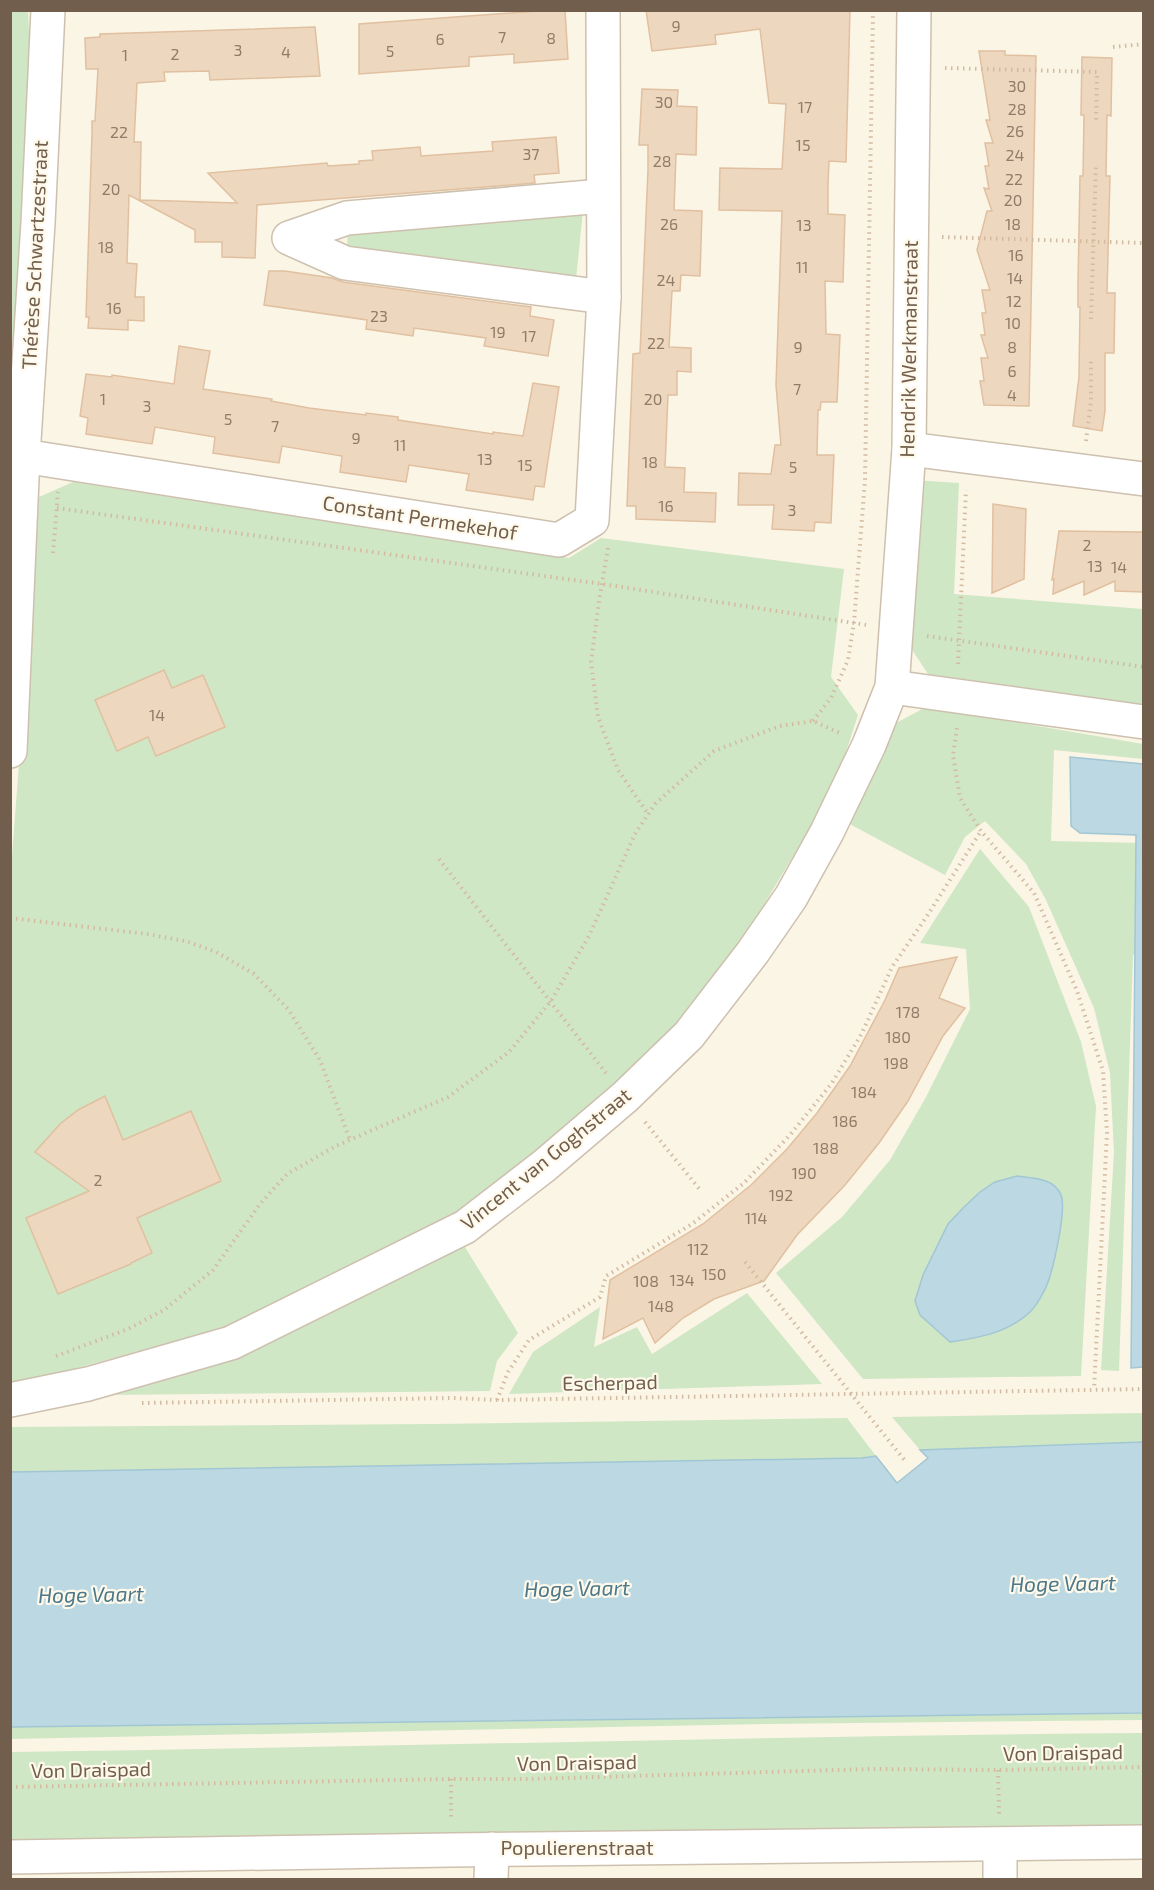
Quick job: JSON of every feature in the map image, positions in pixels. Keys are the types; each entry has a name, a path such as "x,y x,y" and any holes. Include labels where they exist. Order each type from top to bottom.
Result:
{"street":[{"name":"Thérèse Schwartzestraat","path":"10,751 23,456 38,223 48,10"},
{"path":"592,520 604,297 603,10"},
{"name":"Hendrik Werkmanstraat","path":"892,687 902,631 909,449 914,10"},
{"path":"602,196 347,218 289,238 345,263 604,297"},
{"path":"909,449 1143,479"},
{"name":"Constant Permekehof","path":"23,456 559,540 592,520"},
{"path":"892,687 1143,722"},
{"name":"Vincent van Goghstraat","path":"10,1400 88,1384 231,1343 465,1227 544,1166 625,1097 689,1035 753,952 791,897 827,832 869,745 892,687"},
{"name":"Populierenstraat","path":"10,1857 451,1850 492,1864 1000,1845 1143,1842"},
{"path":"1000,1845 1000,1880"}],"path":[{"path":"813,722 831,698 848,660 854,622 865,480 873,10"},
{"path":"1113,47 1143,44"},
{"path":"914,67 1097,72 1096,124"},
{"path":"1090,319 1096,164"},
{"path":"911,236 1143,243"},
{"path":"1082,471 1091,400 1091,358"},
{"path":"53,553 60,462"},
{"path":"966,490 958,640 960,708 953,755 960,798 981,831 1034,893 1077,990 1103,1071 1107,1134 1094,1389"},
{"path":"57,508 602,584 1143,667"},
{"path":"592,520 613,527 591,662 598,717 618,770 648,814"},
{"path":"53,1357 128,1329 164,1310 213,1270 260,1204 287,1174 350,1140 448,1097 509,1052 551,1001 589,936 635,834 648,814 655,804 714,751 780,726 813,722 869,745"},
{"path":"497,1400 508,1372 529,1340 600,1297 606,1276 692,1224 744,1183 790,1135 832,1083 862,1033 892,967 981,831"},
{"path":"439,859 700,1191"},
{"path":"10,918 147,934 185,941 216,952 254,974 288,1009 320,1060 350,1140"},
{"path":"745,1262 906,1462"},
{"name":"Escherpad","path":"141,1403 453,1398 497,1400 1143,1389"},
{"name":"Von Draispad","path":"10,1787 529,1779 859,1769 998,1770 1143,1767"},
{"path":"998,1770 1000,1845"},
{"path":"451,1779 451,1850"}],"green space":[{"path":"28,10 38,223 11,603 10,11"},
{"path":"583,211 576,279 347,250 348,227"},
{"path":"913,480 959,483 954,594 1143,609 1143,705 928,674 903,636"},
{"path":"73,482 569,558 601,538 844,569 831,677 858,715 835,786 742,941 669,1038 557,1142 454,1219 228,1327 11,1386 10,883 39,497"},
{"path":"926,707 1143,744 1143,759 1054,750 1051,841 1143,843 1144,954 1133,955 1119,1371 1101,1370 1114,1152 1110,1073 1094,1008 1046,900 1026,864 985,821 965,837 945,875 844,821 885,729"},
{"path":"980,849 1029,907 1081,1042 1096,1106 1081,1376 863,1379 776,1273 842,1217 890,1160 926,1097 970,1009 966,949 920,943"},
{"path":"460,1239 518,1333 497,1361 490,1391 101,1395"},
{"path":"747,1293 822,1384 509,1394 533,1352 600,1307 594,1347 637,1327 652,1354"},
{"path":"1143,1413 1143,1442 920,1450 892,1417"},
{"path":"847,1418 876,1456 11,1472 10,1427"},
{"path":"1144,1712 1143,1720 764,1724 11,1739 10,1727"},
{"path":"1143,1733 1143,1825 200,1837 11,1843 10,1752"}],"water":[{"path":"1070,757 1143,764 1143,1367 1131,1368 1136,835 1080,833 1071,826"},
{"path":"1017,1176 1048,1182 1058,1189 1061,1195 1060,1229 1047,1285 1032,1310 1012,1325 982,1336 950,1342 920,1315 915,1301 923,1275 948,1224 964,1207 995,1182"},
{"name":"Hoge Vaart","path":"1143,1442 1143,1713 11,1727 11,1472 876,1456 897,1483 928,1458 920,1450"}],"building":[{"path":"565,10 568,59 514,63 514,54 469,57 469,66 359,74 359,24"},
{"path":"646,10 850,10 846,162 829,161 828,185 828,214 845,215 843,282 825,281 826,334 840,335 837,402 821,402 820,410 818,410 817,455 834,455 831,523 815,522 814,531 772,529 774,505 738,505 739,473 771,474 775,445 781,445 776,385 782,211 719,210 720,168 782,169 786,104 769,103 760,29 715,35 716,44 652,51"},
{"path":"315,27 320,76 210,80 209,71 164,72 165,81 137,83 134,142 141,142 140,200 237,203 208,173 327,163 328,166 359,164 359,161 373,160 372,151 420,147 421,156 493,151 492,142 556,137 559,173 534,175 535,183 257,205 255,258 222,257 222,242 195,242 195,230 129,195 127,263 137,264 135,297 144,297 144,321 128,320 128,330 88,328 89,317 86,317 92,121 95,121 98,69 86,69 85,38 100,37 100,34"},
{"path":"979,51 1005,51 1005,55 1036,56 1029,406 984,405 980,381 984,381 981,358 988,358 981,335 985,335 982,313 986,313 982,290 990,290 977,250 987,211 992,211 984,188 989,189 985,166 989,166 985,143 993,143 986,120 990,120"},
{"path":"1082,57 1112,58 1111,116 1107,115 1106,176 1110,176 1107,293 1115,293 1114,353 1105,353 1105,411 1102,431 1073,426 1079,377 1080,176 1083,176 1084,115 1081,115"},
{"path":"642,89 678,90 677,106 697,107 696,155 676,154 674,210 702,211 700,276 681,275 680,291 672,291 669,347 691,348 691,372 677,371 677,395 668,395 665,467 685,468 684,492 716,493 715,522 636,519 636,506 627,506 633,354 640,353 648,170 648,145 639,145"},
{"path":"269,271 285,271 332,278 343,282 531,307 530,316 554,320 548,356 484,346 486,338 414,328 413,336 366,329 367,320 264,305"},
{"path":"179,346 210,351 203,389 272,399 271,401 309,408 398,417 398,420 493,434 493,432 523,436 533,383 559,387 544,487 535,486 533,500 466,490 469,474 409,465 406,482 340,472 342,456 282,446 279,463 213,453 215,437 155,427 152,444 86,434 88,418 80,416 86,374 112,377 112,375 174,384"},
{"path":"993,504 1026,509 1024,579 992,593"},
{"path":"1059,531 1143,532 1143,592 1115,591 1115,581 1084,595 1084,581 1053,594 1054,579 1052,580"},
{"path":"164,670 172,688 203,675 225,727 156,756 148,737 117,751 95,700"},
{"path":"957,957 939,998 965,1008 943,1036 908,1101 879,1143 845,1185 797,1235 764,1281 714,1299 683,1318 655,1343 643,1318 603,1339 610,1280 703,1224 751,1185 787,1149 817,1113 850,1066 899,968"},
{"path":"105,1096 123,1140 191,1111 221,1181 137,1218 152,1253 58,1294 26,1218 89,1191 35,1152 60,1124 78,1110"}]}
